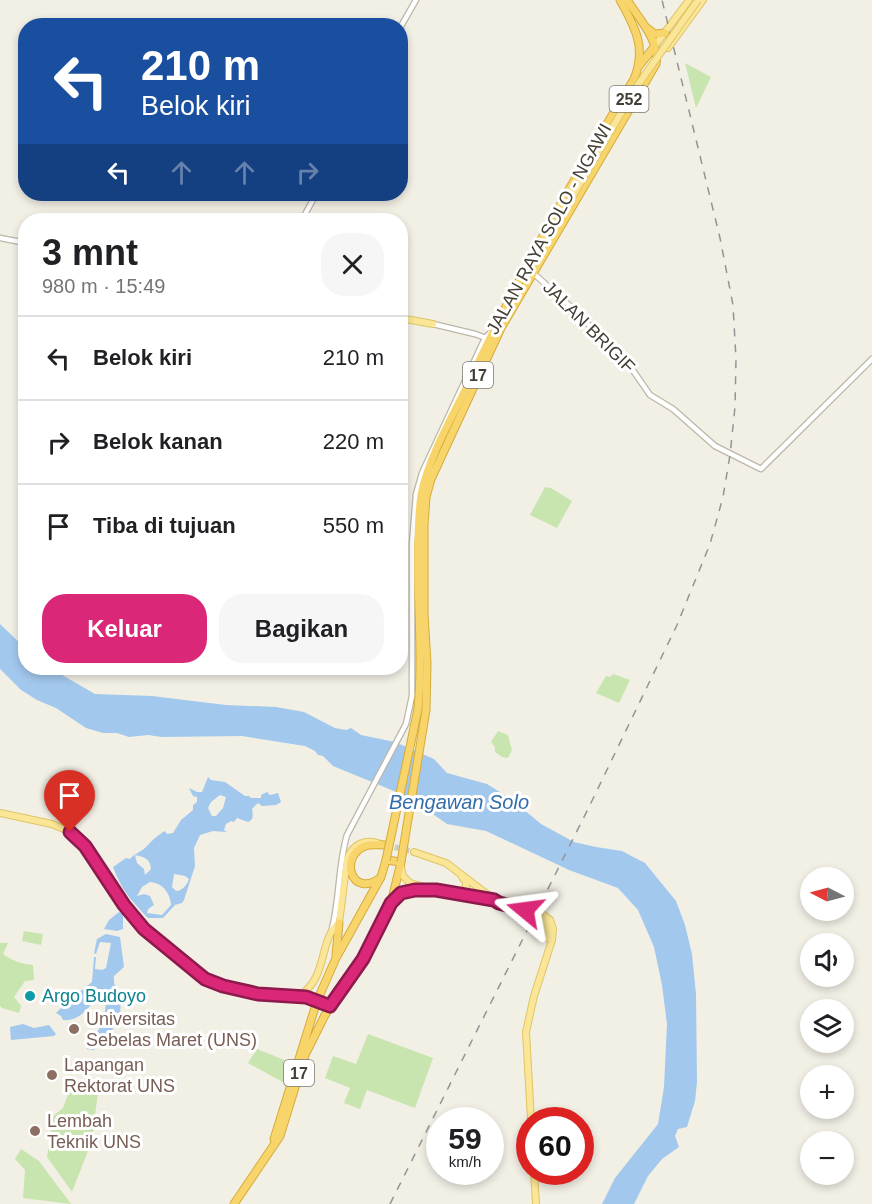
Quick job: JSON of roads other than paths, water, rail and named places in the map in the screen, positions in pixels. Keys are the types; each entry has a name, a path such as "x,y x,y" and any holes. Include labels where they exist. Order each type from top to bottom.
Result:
{"highway":[{"name":"JALAN RAYA SOLO - NGAWI","path":"386,860 418,708 416,522 431,458 487,339 543,234 634,79 639,66 637,33 620,0"},
{"path":"627,0 643,24 654,47 657,54 656,64"},
{"path":"643,24 653,33 665,33"},
{"path":"649,75 642,73 639,66 654,47"},
{"name":"JALAN RAYA SOLO - NGAWI","path":"401,864 426,710 427,662 424,592 425,514 428,487 440,456 501,328 551,239 656,64"},
{"path":"634,79 639,80 642,85"},
{"path":"381,877 363,884 354,878 350,867 352,859 360,849 368,845 384,845"},
{"path":"386,860 401,864"},
{"name":"17","path":"275,1142 315,1000 381,877 386,860"},
{"name":"17","path":"234,1204 280,1136 305,1055 330,1006 347,985 368,951 391,903 401,864"},
{"path":"336,958 339,923"},
{"path":"318,974 327,978"}],"main road":[{"name":"252","path":"567,203 635,89 698,0"},
{"name":"252","path":"656,64 703,0"},
{"name":"252","path":"567,203 643,70 689,2"},
{"path":"689,2 690,12 694,12"},
{"path":"654,47 689,2"},
{"name":"17","path":"543,234 567,203"},
{"name":"17","path":"551,239 567,203"},
{"path":"408,319 433,324"},
{"path":"0,813 52,824 75,836 85,846 124,905 144,929 205,979 252,993 299,996 330,1006"},
{"path":"299,996 307,991 318,974 332,929 339,923 344,862 350,851 358,844 373,841 384,845"},
{"path":"414,852 446,863 499,903 531,912 545,921 549,934 546,954 526,1032 530,1107"},
{"path":"401,864 403,876 410,883 494,900"},
{"path":"458,872 466,884 465,889 458,894"},
{"path":"391,903 407,890 436,890"},
{"path":"535,1185 536,1204"}],"street":[{"path":"406,18 416,0"},
{"path":"0,238 18,241"},
{"name":"JALAN BRIGIF","path":"532,272 630,366 644,388 654,398 673,409 715,446 761,470 772,456 872,359"},
{"path":"433,324 487,339"},
{"path":"332,929 338,906 346,835 406,724 411,708 417,665"}],"water":[{"name":"Bengawan Solo","path":"0,624 18,641 18,675 62,675 95,694 152,696 226,705 276,707 304,712 335,728 346,730 351,728 361,735 395,742 434,759 447,773 487,784 511,799 541,824 574,842 622,851 645,863 676,901 692,954 696,994 697,1082 695,1101 687,1127 678,1129 675,1136 679,1147 662,1159 648,1176 634,1204 602,1204 615,1178 658,1124 664,1087 667,1024 654,947 638,910 618,888 569,870 486,831 447,824 420,805 394,791 333,766 323,756 305,746 242,736 162,737 148,735 129,737 117,733 103,733 86,728 56,708 37,700 21,690 0,669"},
{"path":"208,777 211,780 225,782 251,798 261,798 261,795 267,792 270,795 278,793 281,802 276,805 262,806 258,803 252,809 253,817 250,821 237,818 234,822 226,824 224,830 227,832 213,831 200,835 194,848 195,866 184,900 175,905 163,918 148,918 128,895 113,867 126,858 130,859 157,836 165,831 167,834 173,833 197,802 197,797 193,796 189,788 202,792","holes":["220,795 226,797 223,808 216,816 212,816 208,808 211,802","135,855 146,859 151,869 145,875 144,869 137,863","174,874 189,879 180,890 176,891 172,887","150,882 159,884 165,889 171,905 162,915 147,913 148,909 154,905 150,896 144,894 137,896 142,887"]},
{"path":"119,912 123,914 123,929 117,931 104,929 109,920"},
{"path":"106,934 120,937 124,967 114,976 114,979 120,1014 114,1027 94,1050 87,1049 87,1046 103,1021 104,995 100,993 80,1016 75,1018 63,1020 56,1013 65,1004 66,996 81,991 92,982 94,957 96,957 95,969 106,968 111,943 100,942 96,954 94,953 97,939"},
{"path":"23,1024 34,1028 49,1025 56,1034 11,1040 10,1027"}],"tunnel":[{"path":"386,845 414,852"}],"railway":[{"path":"390,1204 588,809 677,625 710,544 723,497 735,407 736,359 733,305 720,238 662,0"}],"place":[{"name":"Argo Budoyo","path":"30,996"},
{"name":"Universitas Sebelas Maret (UNS)","path":"74,1029"},
{"name":"Lapangan Rektorat UNS","path":"52,1075"},
{"name":"Lembah Teknik UNS","path":"35,1131"}]}
